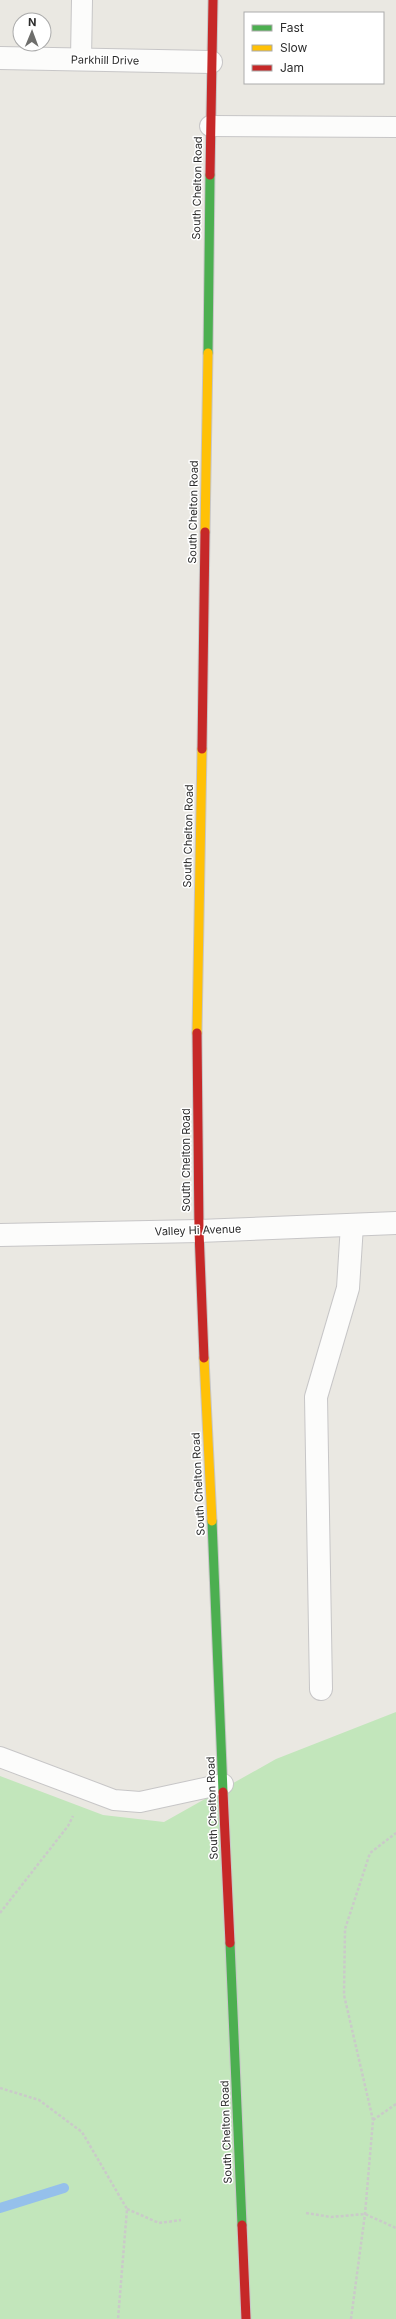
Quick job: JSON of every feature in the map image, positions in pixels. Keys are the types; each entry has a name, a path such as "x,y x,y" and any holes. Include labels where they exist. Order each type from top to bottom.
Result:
{"main road":[{"name":"South Chelton Road","path":"213,0 197,1054 199,1231 246,2319"}],"street":[{"name":"Parkhill Drive","path":"0,58 211,62"},
{"name":"Valley Hi Avenue","path":"0,1235 199,1231 396,1223"},
{"path":"321,1689 316,1397 348,1288 352,1225"}],"lane":[{"path":"81,59 82,0"},
{"path":"210,126 396,128"},
{"path":"0,1757 114,1800 140,1802 223,1784"}],"path":[{"path":"0,1913 68,1826 86,1790"},
{"path":"351,2319 365,2214 373,2120 344,1995 345,1928 370,1853 396,1833"},
{"path":"0,2088 39,2100 82,2132 128,2209 159,2224 181,2220"},
{"path":"373,2120 396,2104"},
{"path":"118,2319 128,2209"},
{"path":"306,2213 331,2217 365,2214 396,2228"}],"green space":[{"path":"396,1712 396,2319 0,2319 0,1776 103,1815 164,1822 276,1759"}],"waterway":[{"path":"0,2208 64,2188"}],"traffic: fast":[{"path":"208,353 210,175"},
{"path":"212,1521 223,1792"},
{"path":"230,1943 242,2225"}],"traffic: slow":[{"path":"205,532 208,353"},
{"path":"197,1033 202,749"},
{"path":"204,1358 212,1521"}],"traffic: jam":[{"path":"210,175 213,0"},
{"path":"202,749 205,532"},
{"path":"197,1033 199,1231 204,1358"},
{"path":"223,1792 230,1943"},
{"path":"242,2225 246,2319"}]}
